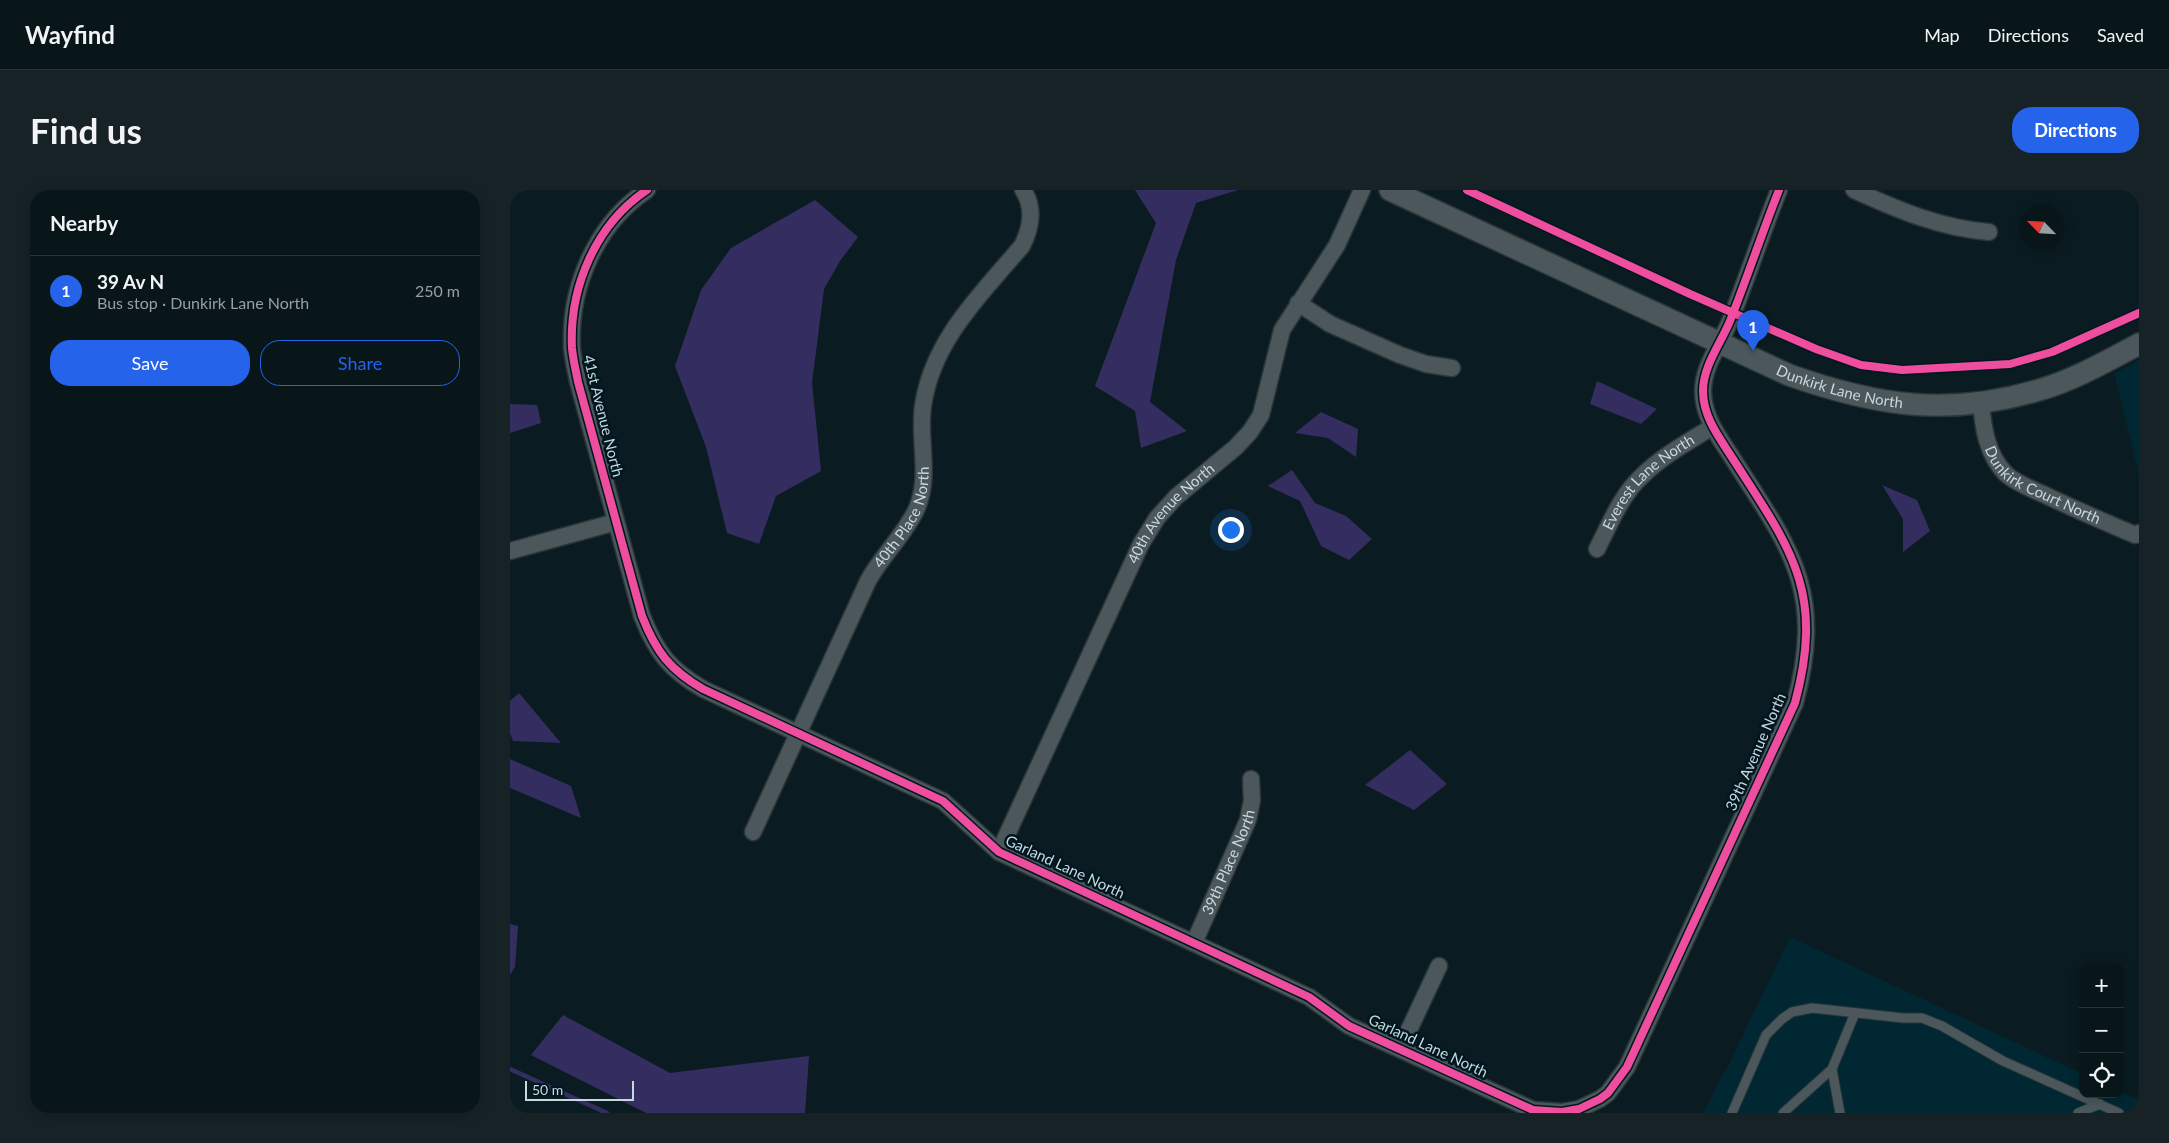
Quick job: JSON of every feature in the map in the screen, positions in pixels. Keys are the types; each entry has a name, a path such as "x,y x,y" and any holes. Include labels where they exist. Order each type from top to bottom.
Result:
{"street":[{"name":"41st Avenue North","path":"616,522 578,382 572,349 573,315 580,281 593,249 613,221 637,196 647,190"},
{"name":"40th Place North","path":"753,832 868,581 876,566 904,530 916,508 924,486 923,407 933,368 942,346 961,319 1022,246 1031,220 1030,207 1023,190"},
{"name":"40th Avenue North","path":"999,852 1141,544 1157,518 1176,497 1236,447 1250,432 1261,415 1282,330 1337,245 1362,190"},
{"name":"Dunkirk Lane North","path":"1390,190 1789,375 1829,389 1871,400 1913,405 1956,405 1998,400 2040,390 2094,368 2139,344"},
{"name":"39th Avenue North","path":"1578,1109 1600,1099 1608,1093 1627,1067 1795,703 1803,671 1807,618 1802,587 1792,555 1780,532 1712,427 1705,408 1703,390 1709,366 1721,343 1779,190"},
{"path":"1854,190 1903,212 1936,223 1989,232"},
{"path":"1298,303 1330,324 1400,355 1426,364 1452,368"},
{"name":"Dunkirk Court North","path":"1981,402 1984,434 1993,454 2006,473 2019,483 2060,502 2135,535 2139,533"},
{"name":"Everest Lane North","path":"1597,549 1618,508 1641,476 1669,454 1712,427"},
{"path":"510,551 616,522"},
{"name":"Garland Lane North","path":"616,522 650,639 664,660 682,677 703,689 943,802 999,852 1309,997 1350,1026 1533,1110 1562,1112 1578,1109"},
{"name":"39th Place North","path":"1194,943 1248,820 1252,800 1251,779"},
{"path":"1400,1049 1439,966"}],"lane":[{"path":"1732,1113 1766,1036 1782,1019 1792,1012 1812,1008 1903,1018 1922,1018 1942,1026 2003,1061 2118,1113"},
{"path":"1783,1113 1832,1069 1855,1013"},
{"path":"1832,1069 1840,1113"},
{"path":"2078,1113 2100,1104"}],"shaded area":[{"path":"1135,190 1238,190 1196,203 1176,260 1150,402 1187,431 1141,448 1135,411 1095,386 1156,223"},
{"path":"815,200 858,237 840,261 824,289 812,383 821,471 776,496 759,544 727,533 706,447 675,366 701,290 731,248"},
{"path":"2139,360 2139,475 2114,373"},
{"path":"1597,381 1657,409 1641,424 1590,404"},
{"path":"510,404 537,405 541,423 510,433"},
{"path":"1321,412 1358,429 1356,457 1328,438 1295,433"},
{"path":"1292,470 1315,503 1346,516 1372,539 1349,560 1321,546 1300,501 1268,486"},
{"path":"1882,485 1917,500 1930,531 1903,552 1903,519"},
{"path":"519,693 561,743 513,741 510,733 510,701"},
{"path":"1410,750 1447,784 1414,810 1365,785"},
{"path":"510,759 571,786 581,818 510,788"},
{"path":"510,924 518,926 515,967 510,975"},
{"path":"1790,937 2079,1072 2079,1098 2124,1098 2124,1094 2139,1100 2139,1113 1703,1113 1730,1062"},
{"path":"563,1015 670,1073 809,1056 805,1113 646,1113 531,1055"}],"waterway":[{"path":"510,1069 607,1113"}],"cycle path":[{"path":"647,190 613,220 589,259 575,302 572,348 578,382 642,616 647,629 665,659 682,675 703,689 943,801 999,852 1309,997 1349,1026 1533,1110 1562,1112 1579,1109 1600,1099 1608,1093 1627,1067 1795,703 1803,664 1806,630 1804,600 1797,573 1786,546 1771,519 1713,426 1706,410 1703,391 1709,364 1730,321 1779,190"},
{"path":"1467,190 1690,294 1816,349 1861,365 1902,370 2010,364 2052,352 2139,313"}],"place":[{"name":"39 Av N","path":"1753,351"}]}
